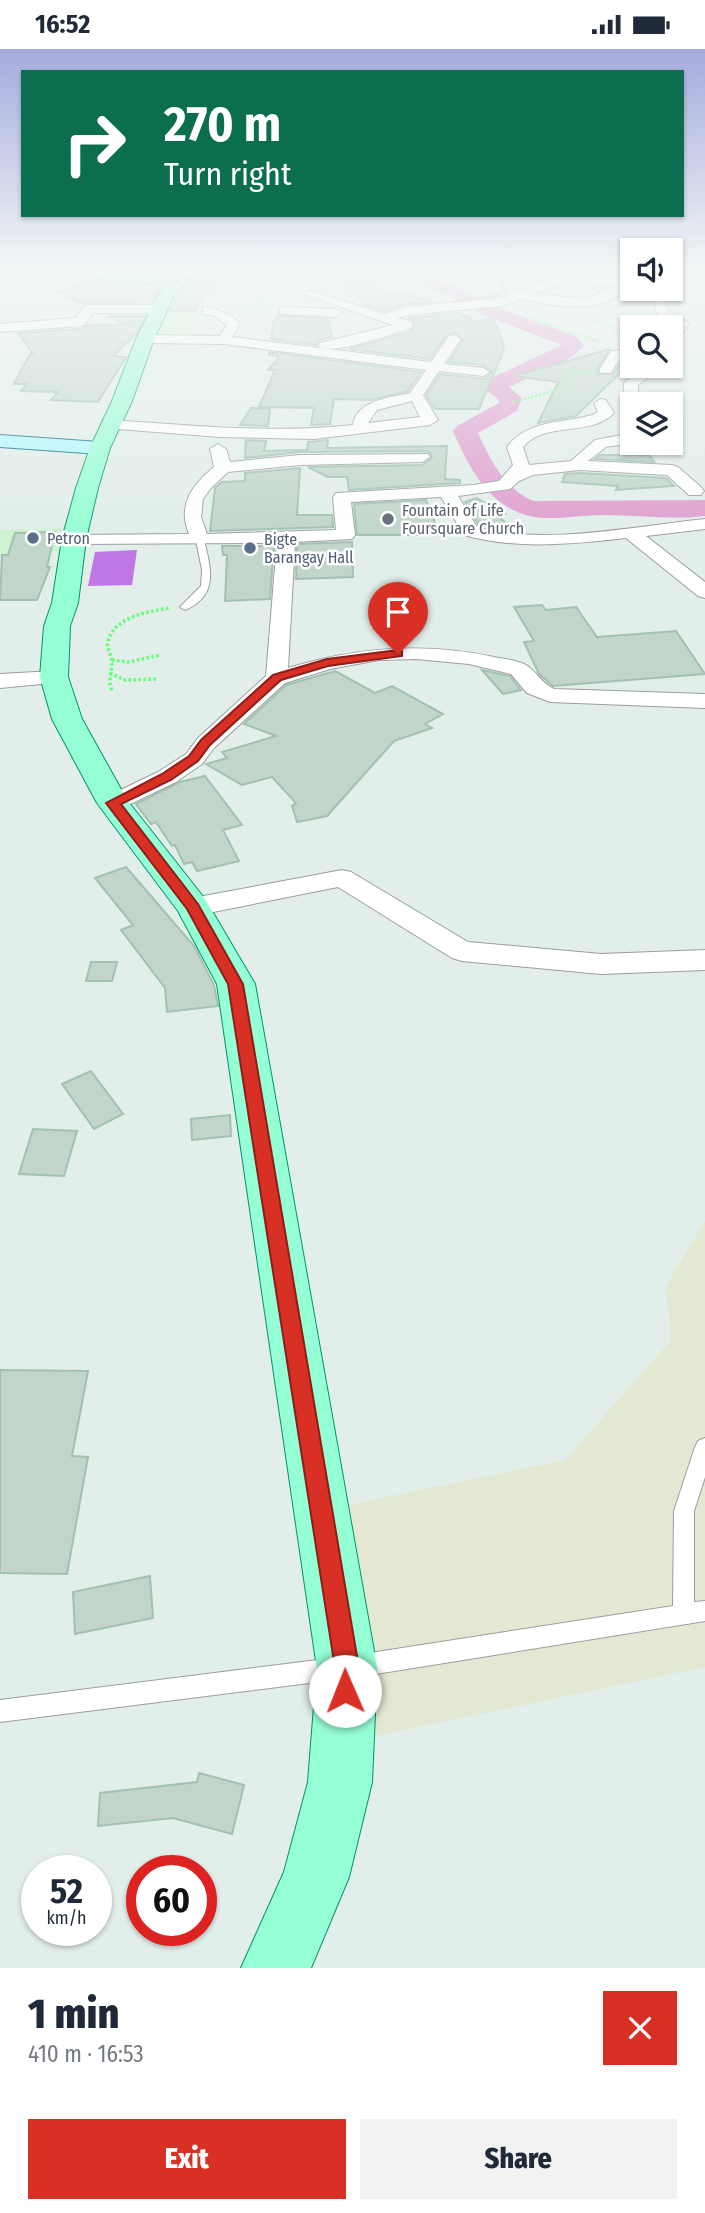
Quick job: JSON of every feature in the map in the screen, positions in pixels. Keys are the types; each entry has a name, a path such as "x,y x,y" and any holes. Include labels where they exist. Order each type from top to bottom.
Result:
{"main road":[{"path":"133,362 105,436 74,539 65,603 57,626 54,677 67,719 113,803 193,907 236,984 347,1668 340,1782 316,1877 276,1968"}],"street":[{"path":"392,362 483,372"},
{"path":"360,428 361,419 372,408 416,396 437,362"},
{"path":"606,370 612,362"},
{"path":"634,392 631,383 640,378"},
{"path":"0,441 220,432 341,433 360,428 430,420 416,396"},
{"path":"508,481 521,465 514,447 520,439 546,428 597,419 606,413 601,403"},
{"path":"220,432 217,440 223,468"},
{"path":"580,465 579,460 601,443 620,440"},
{"path":"200,540 192,523 192,505 199,487 223,468 300,460 422,457"},
{"path":"74,539 200,540 346,535 342,497 474,490 508,481 530,470 580,465 672,470 695,491"},
{"path":"447,492 470,531 494,538 541,538 705,524"},
{"path":"629,532 705,592"},
{"path":"277,678 286,538"},
{"path":"113,803 167,777 194,759 205,743 277,678 327,663 379,655 416,653 469,658 518,669 535,688 550,695 705,701"},
{"path":"0,681 54,677"},
{"path":"193,907 342,878 462,951 601,964 705,960"}],"lane":[{"path":"185,607 203,596 208,578 200,540"},
{"path":"683,1615 684,1511 705,1447"},
{"path":"0,1711 347,1668 705,1611"}],"path":[{"path":"512,402 554,391 564,377 578,371 606,370"},
{"path":"112,690 107,682 112,660 107,652 107,642 113,630 131,617 185,607"},
{"path":"112,660 128,662 161,655"},
{"path":"110,673 125,680 156,678"}],"shaded area":[{"path":"62,528 58,552 0,555 0,530"},
{"path":"137,550 132,585 88,586 95,552"},
{"path":"705,1221 705,1667 370,1737 344,1506 565,1460 671,1340 666,1286"}],"building":[{"path":"26,362 123,362 98,402 51,400 58,392 21,391 27,384 14,384"},
{"path":"276,362 342,362 421,372 408,391 372,400 334,399 330,424 311,425 314,408 259,407 275,370 268,370"},
{"path":"449,362 499,362 479,409 435,409 426,395 440,374 483,379 492,373 483,365"},
{"path":"565,362 602,362 597,369 599,374 613,374 620,364 620,373 576,416 538,423 558,382 514,376"},
{"path":"251,408 270,409 268,426 240,425"},
{"path":"246,440 266,441 264,451 307,450 308,442 328,440 327,448 447,446 445,479 460,480 460,483 349,490 347,477 328,477 308,467 422,465 432,456 428,451 300,452 245,458"},
{"path":"600,455 649,455 654,462 595,459"},
{"path":"300,468 297,515 332,515 333,527 210,531 215,488 222,482 245,481 245,473"},
{"path":"565,474 666,478 674,486 616,490 618,486 562,482"},
{"path":"476,498 505,514 498,516 507,524 493,528 479,525 465,502"},
{"path":"426,500 439,533 435,533 436,535 357,535 354,504"},
{"path":"55,532 47,567 50,567 37,600 0,600 2,555 8,555 15,533"},
{"path":"352,542 353,577 296,579 297,544"},
{"path":"222,546 274,546 270,599 225,601 227,555 223,555"},
{"path":"542,605 546,610 576,607 597,637 676,631 705,674 553,686 539,674 524,642 534,641 514,607"},
{"path":"482,670 510,676 521,690 503,694"},
{"path":"335,671 375,693 392,686 443,714 425,724 432,728 394,741 327,816 297,822 292,806 296,803 272,777 242,785 206,764 227,758 222,752 276,736 244,724 286,685"},
{"path":"205,776 242,825 223,830 239,861 197,871 192,862 184,864 175,845 172,846 156,822 151,824 136,804 180,782"},
{"path":"126,867 194,946 214,985 218,1006 167,1012 165,988 121,930 133,925 95,878"},
{"path":"91,962 117,962 112,981 86,981"},
{"path":"91,1071 123,1114 94,1129 62,1084"},
{"path":"230,1115 231,1136 192,1140 191,1119"},
{"path":"33,1129 77,1131 64,1176 19,1174"},
{"path":"0,1370 88,1371 72,1456 88,1457 67,1574 0,1573"},
{"path":"150,1576 153,1618 75,1634 73,1592"},
{"path":"199,1773 244,1785 232,1834 173,1818 98,1826 100,1793 197,1782"}],"waterway":[{"path":"546,362 493,386 511,398 509,406 465,431 480,461 501,491 518,504 545,510 592,507 677,510 705,508"}],"place":[{"name":"Fountain of Life Foursquare Church","path":"388,519"},
{"name":"Petron","path":"33,538"},
{"name":"Bigte Barangay Hall","path":"250,548"}],"route":[{"path":"345,1691 347,1668 236,984 193,907 113,803 167,777 194,759 205,743 277,678 293,671 327,663 398,654"}]}
